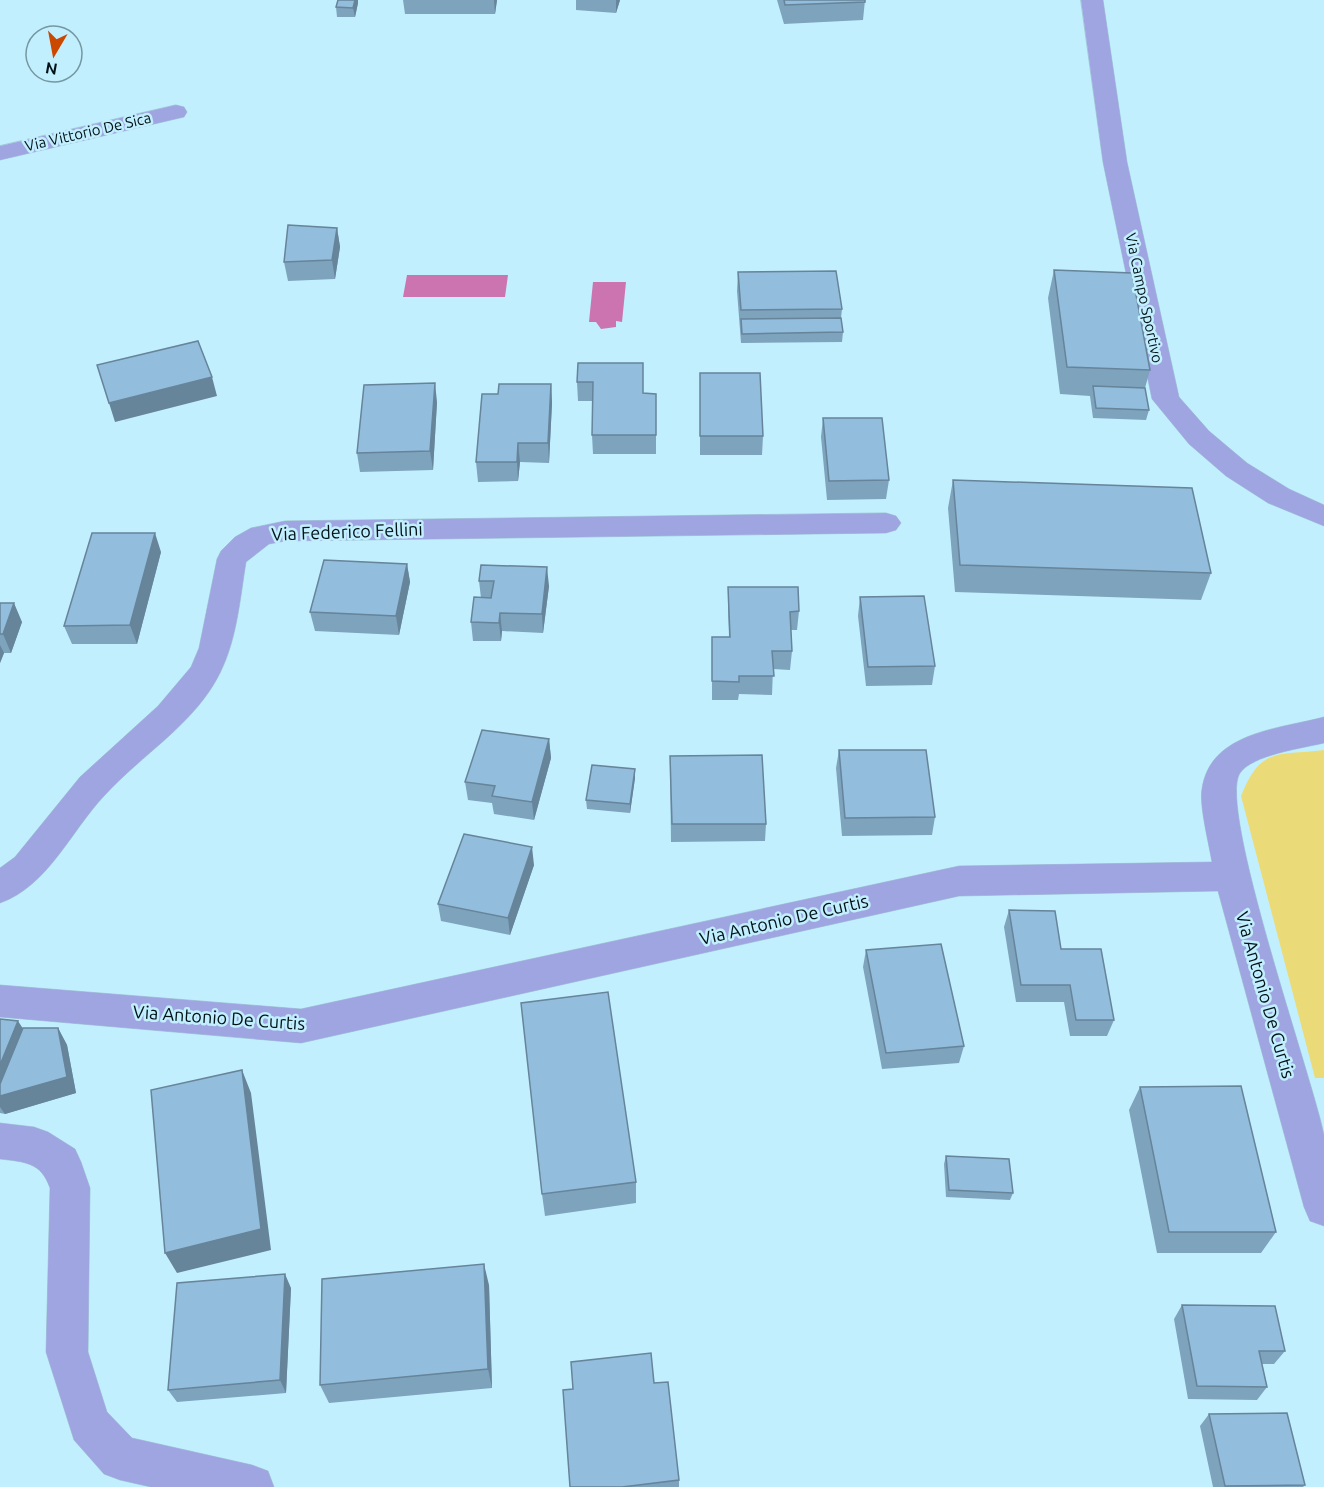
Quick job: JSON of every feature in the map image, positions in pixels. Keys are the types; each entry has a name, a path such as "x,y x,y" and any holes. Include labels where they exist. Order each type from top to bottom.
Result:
{"street":[{"name":"Via Campo Sportivo","path":"1092,0 1115,162 1166,399 1192,432 1234,469 1303,508 1324,516"},
{"name":"Via Vittorio De Sica","path":"0,153 176,112"},
{"name":"Via Federico Fellini","path":"0,888 27,867 92,786 170,715 204,673 215,648 232,559 246,544 261,535 285,531 886,523"},
{"path":"1232,876 1218,790 1225,766 1249,749 1324,730"},
{"name":"Via Antonio De Curtis","path":"0,1001 301,1026 959,881 1232,876 1324,1207"},
{"path":"0,1141 34,1145 61,1162 70,1188 66,1352 89,1425 120,1458 252,1487"}],"shaded area":[{"path":"407,275 508,275 505,297 403,297"},
{"path":"593,282 626,282 622,322 616,321 616,327 601,329 596,322 589,322"},
{"path":"1324,750 1324,1078 1315,1078 1241,796 1256,769 1272,756"}],"building":[{"path":"338,0 355,0 353,8 336,7"},
{"path":"784,0 865,0 865,2 785,5"},
{"path":"288,225 337,228 332,260 284,262"},
{"path":"1054,270 1132,273 1150,370 1067,367"},
{"path":"836,271 842,309 741,310 738,272"},
{"path":"841,318 843,332 742,334 741,319"},
{"path":"198,341 212,377 109,403 97,365"},
{"path":"578,363 643,363 643,393 656,394 656,435 592,435 593,382 577,382"},
{"path":"700,373 760,373 763,436 700,436"},
{"path":"435,383 430,451 357,453 364,385"},
{"path":"499,384 551,384 548,443 518,443 517,462 476,462 482,394 498,394"},
{"path":"1093,386 1145,388 1149,410 1096,408"},
{"path":"823,418 882,418 889,480 829,481"},
{"path":"953,480 1192,488 1211,573 960,565"},
{"path":"92,533 155,533 130,625 64,626"},
{"path":"324,560 407,564 396,616 310,612"},
{"path":"481,565 547,567 542,614 500,613 499,623 471,622 474,597 491,598 494,581 479,581"},
{"path":"728,587 798,587 799,611 790,612 792,651 772,651 774,676 739,676 739,682 712,681 712,637 730,637"},
{"path":"924,596 935,666 868,667 860,597"},
{"path":"0,603 14,603 3,634 0,634"},
{"path":"482,730 549,739 532,802 492,796 495,786 465,782"},
{"path":"839,750 926,750 935,817 845,818"},
{"path":"762,755 766,824 672,824 670,756"},
{"path":"592,765 635,769 630,804 586,800"},
{"path":"464,834 532,847 508,918 438,904"},
{"path":"1009,910 1055,911 1061,949 1101,949 1114,1020 1076,1020 1070,985 1021,985"},
{"path":"941,944 964,1046 886,1053 866,950"},
{"path":"608,992 636,1182 542,1194 521,1003"},
{"path":"0,1019 18,1021 0,1065"},
{"path":"23,1028 58,1028 67,1077 0,1096 0,1084"},
{"path":"242,1070 261,1229 165,1253 151,1090"},
{"path":"1241,1086 1276,1232 1169,1232 1140,1087"},
{"path":"946,1156 1009,1159 1013,1193 949,1190"},
{"path":"484,1264 488,1369 320,1385 322,1279"},
{"path":"285,1274 280,1380 168,1390 177,1283"},
{"path":"1182,1305 1275,1306 1285,1351 1259,1351 1267,1387 1197,1386"},
{"path":"651,1353 654,1383 668,1382 679,1480 622,1487 570,1487 563,1390 573,1389 571,1362"},
{"path":"1287,1413 1305,1485 1225,1486 1209,1414"}]}
